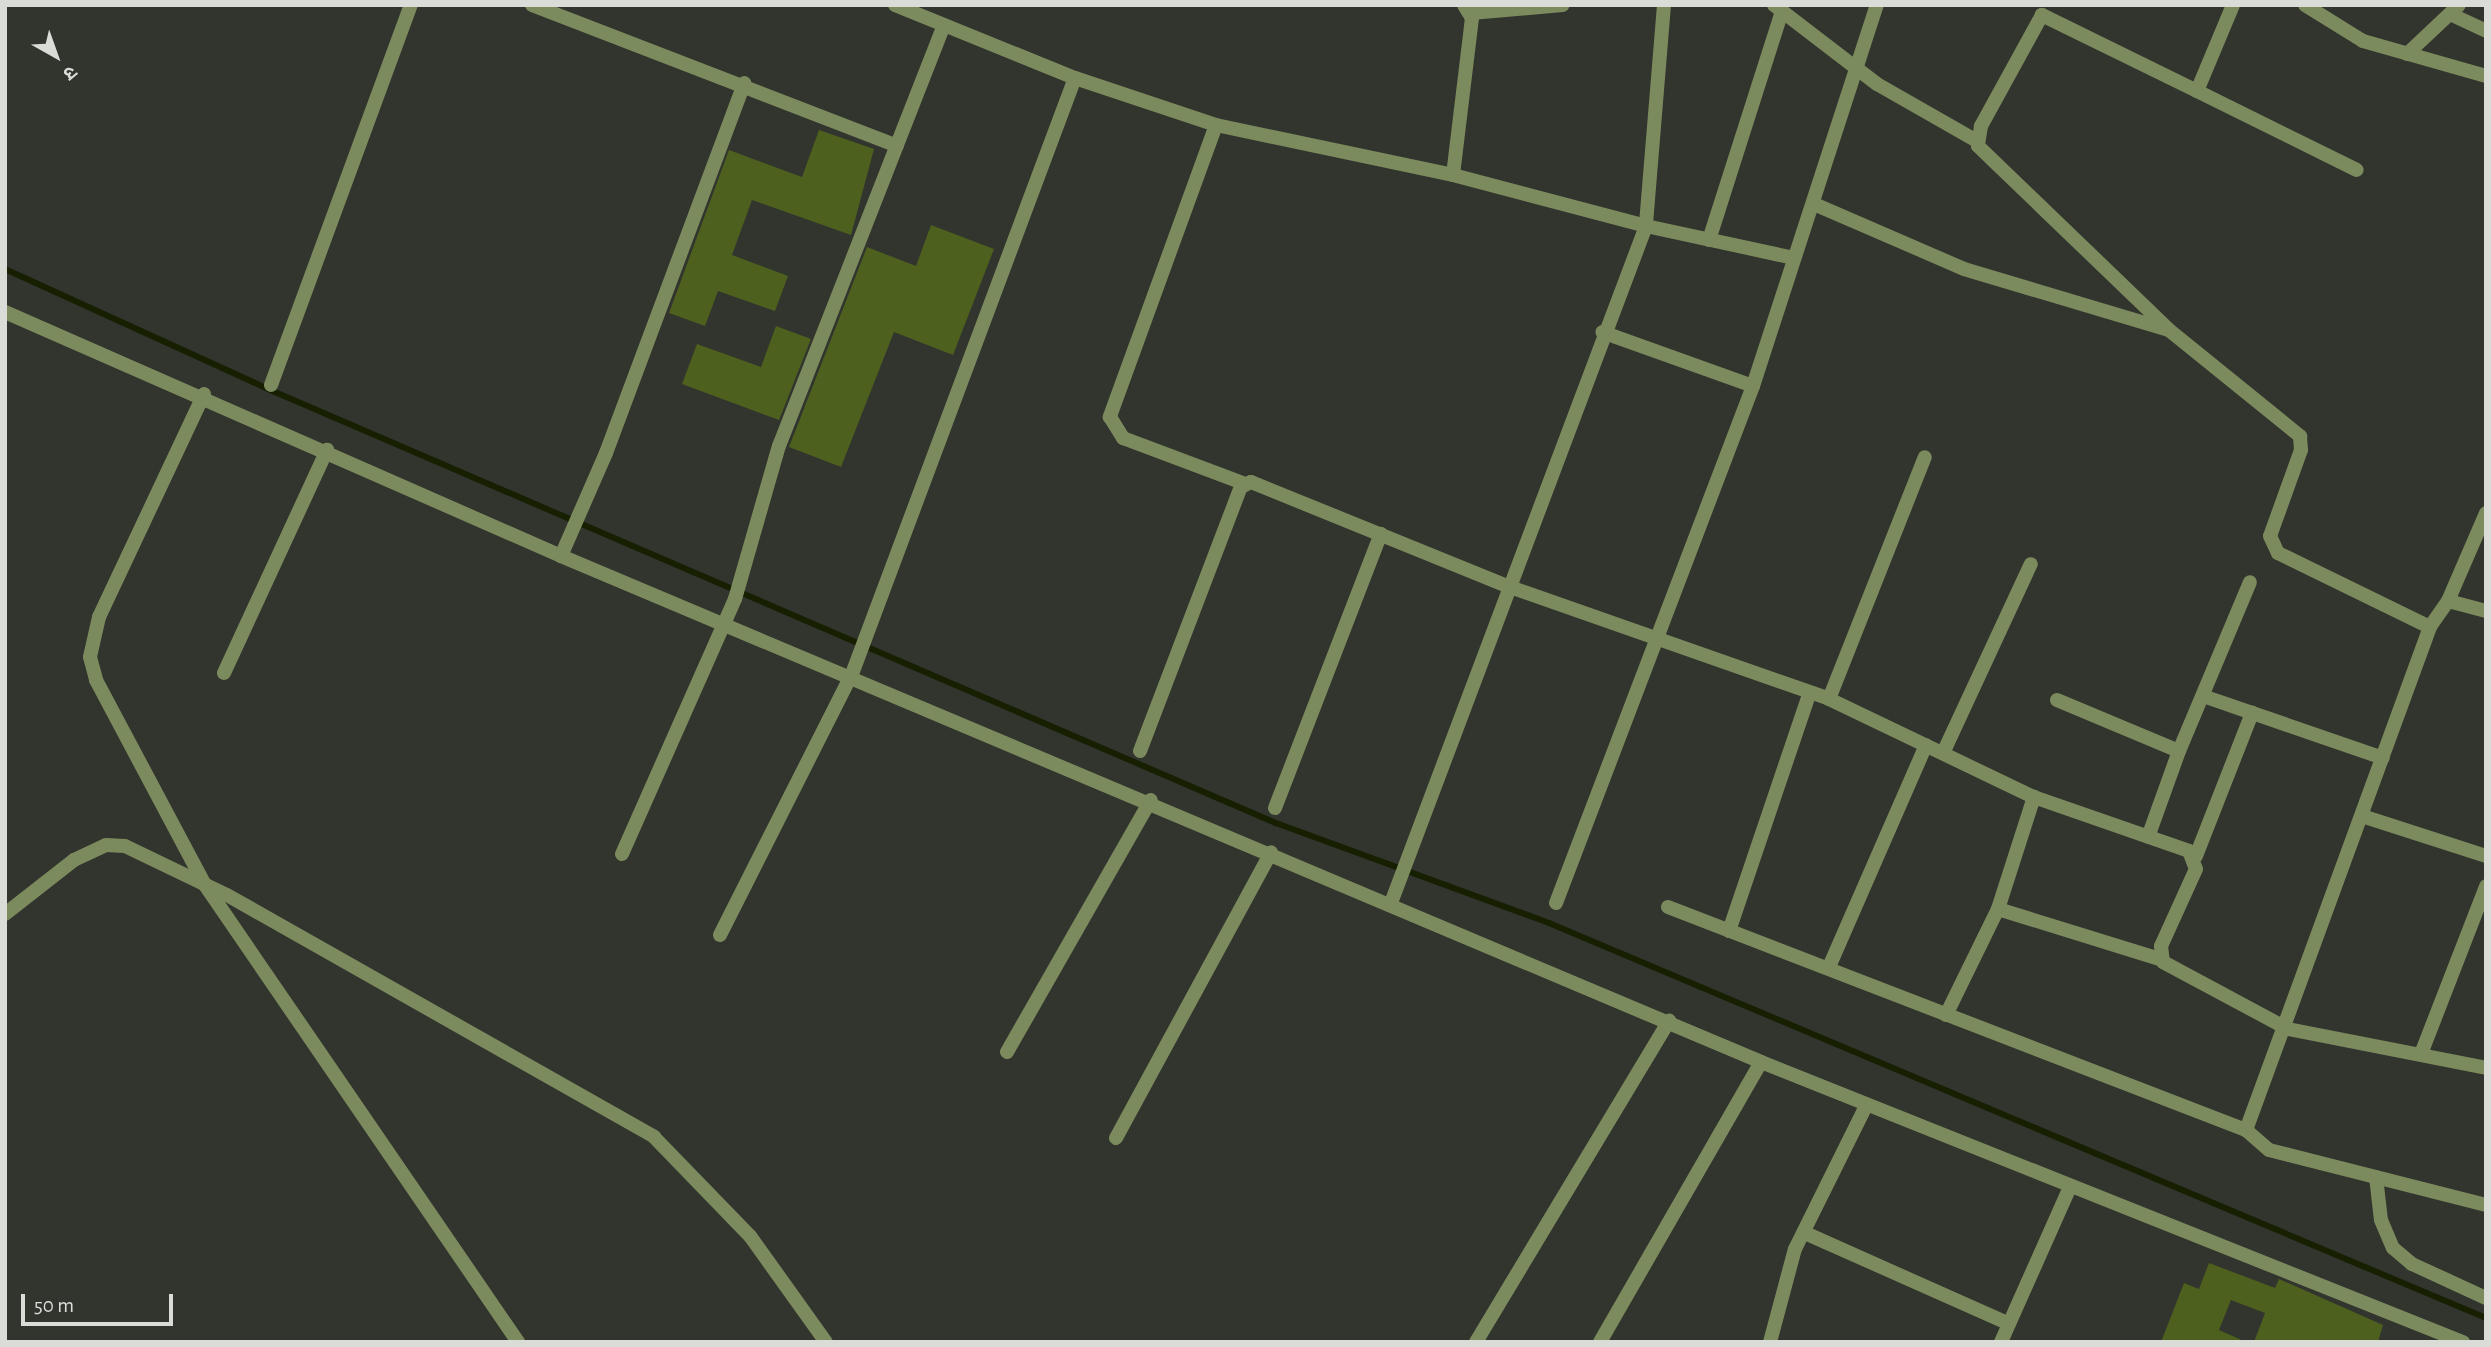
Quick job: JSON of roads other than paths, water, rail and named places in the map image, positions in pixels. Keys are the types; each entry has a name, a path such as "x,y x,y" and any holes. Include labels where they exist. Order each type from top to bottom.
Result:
{"street":[{"path":"271,385 411,5"},
{"path":"532,5 744,83 897,146"},
{"path":"895,5 1075,78 1216,125 1452,175 1646,226 1794,258"},
{"path":"1452,175 1468,9 1563,5"},
{"path":"1391,903 1602,332 1646,226 1664,5"},
{"path":"1556,903 1654,638 1753,386 1814,204 1854,66 1877,5"},
{"path":"2197,91 2233,5"},
{"path":"2305,5 2325,10 2363,41 2486,76"},
{"path":"1709,240 1778,8 1854,66 1977,141 1990,163 2169,330 2300,436 2301,450 2270,536 2278,553 2430,627"},
{"path":"2406,54 2455,10 2486,32"},
{"path":"1977,141 2037,19 2047,13 2357,170"},
{"path":"622,854 735,598 779,446 944,25"},
{"path":"720,935 852,674 1075,78"},
{"path":"561,556 580,517 744,83"},
{"path":"1216,125 1110,417 1123,438 1381,534 1510,587 1829,699 1944,751 2034,797 2196,856"},
{"path":"1814,204 1964,269 2169,330"},
{"path":"5,312 204,394 561,556 726,621 1151,800 1761,1062 2457,1340"},
{"path":"1602,332 1753,386"},
{"path":"204,394 99,617 90,657 104,699 205,885 518,1342"},
{"path":"224,673 327,450"},
{"path":"1829,699 1925,457"},
{"path":"1140,751 1243,483"},
{"path":"2246,1130 2288,1028 2430,627 2448,601 2486,513"},
{"path":"1275,808 1381,534"},
{"path":"1944,751 2031,564"},
{"path":"2148,837 2179,751 2250,582"},
{"path":"2448,601 2486,611"},
{"path":"1729,931 1809,694"},
{"path":"2203,696 2383,758"},
{"path":"2057,699 2179,751"},
{"path":"2160,959 2196,856 2252,713"},
{"path":"1829,967 1926,745"},
{"path":"1946,1015 1998,909 2034,797"},
{"path":"1007,1052 1151,800"},
{"path":"2362,816 2486,856"},
{"path":"5,914 74,860 106,845 125,846 205,885 654,1137 750,1236 826,1342"},
{"path":"1116,1138 1271,852"},
{"path":"2421,1054 2486,886"},
{"path":"1668,907 2246,1130 2269,1150 2486,1205"},
{"path":"1998,909 2160,959 2288,1028 2486,1068"},
{"path":"1476,1342 1669,1021"},
{"path":"1601,1342 1761,1062"},
{"path":"1770,1342 1805,1233 1866,1106"},
{"path":"2376,1177 2381,1220 2393,1248 2421,1269 2486,1298"},
{"path":"2001,1342 2070,1187"},
{"path":"1805,1233 2009,1324"}],"waterway":[{"path":"5,269 275,392 1276,823 1549,923 2486,1318"}]}
